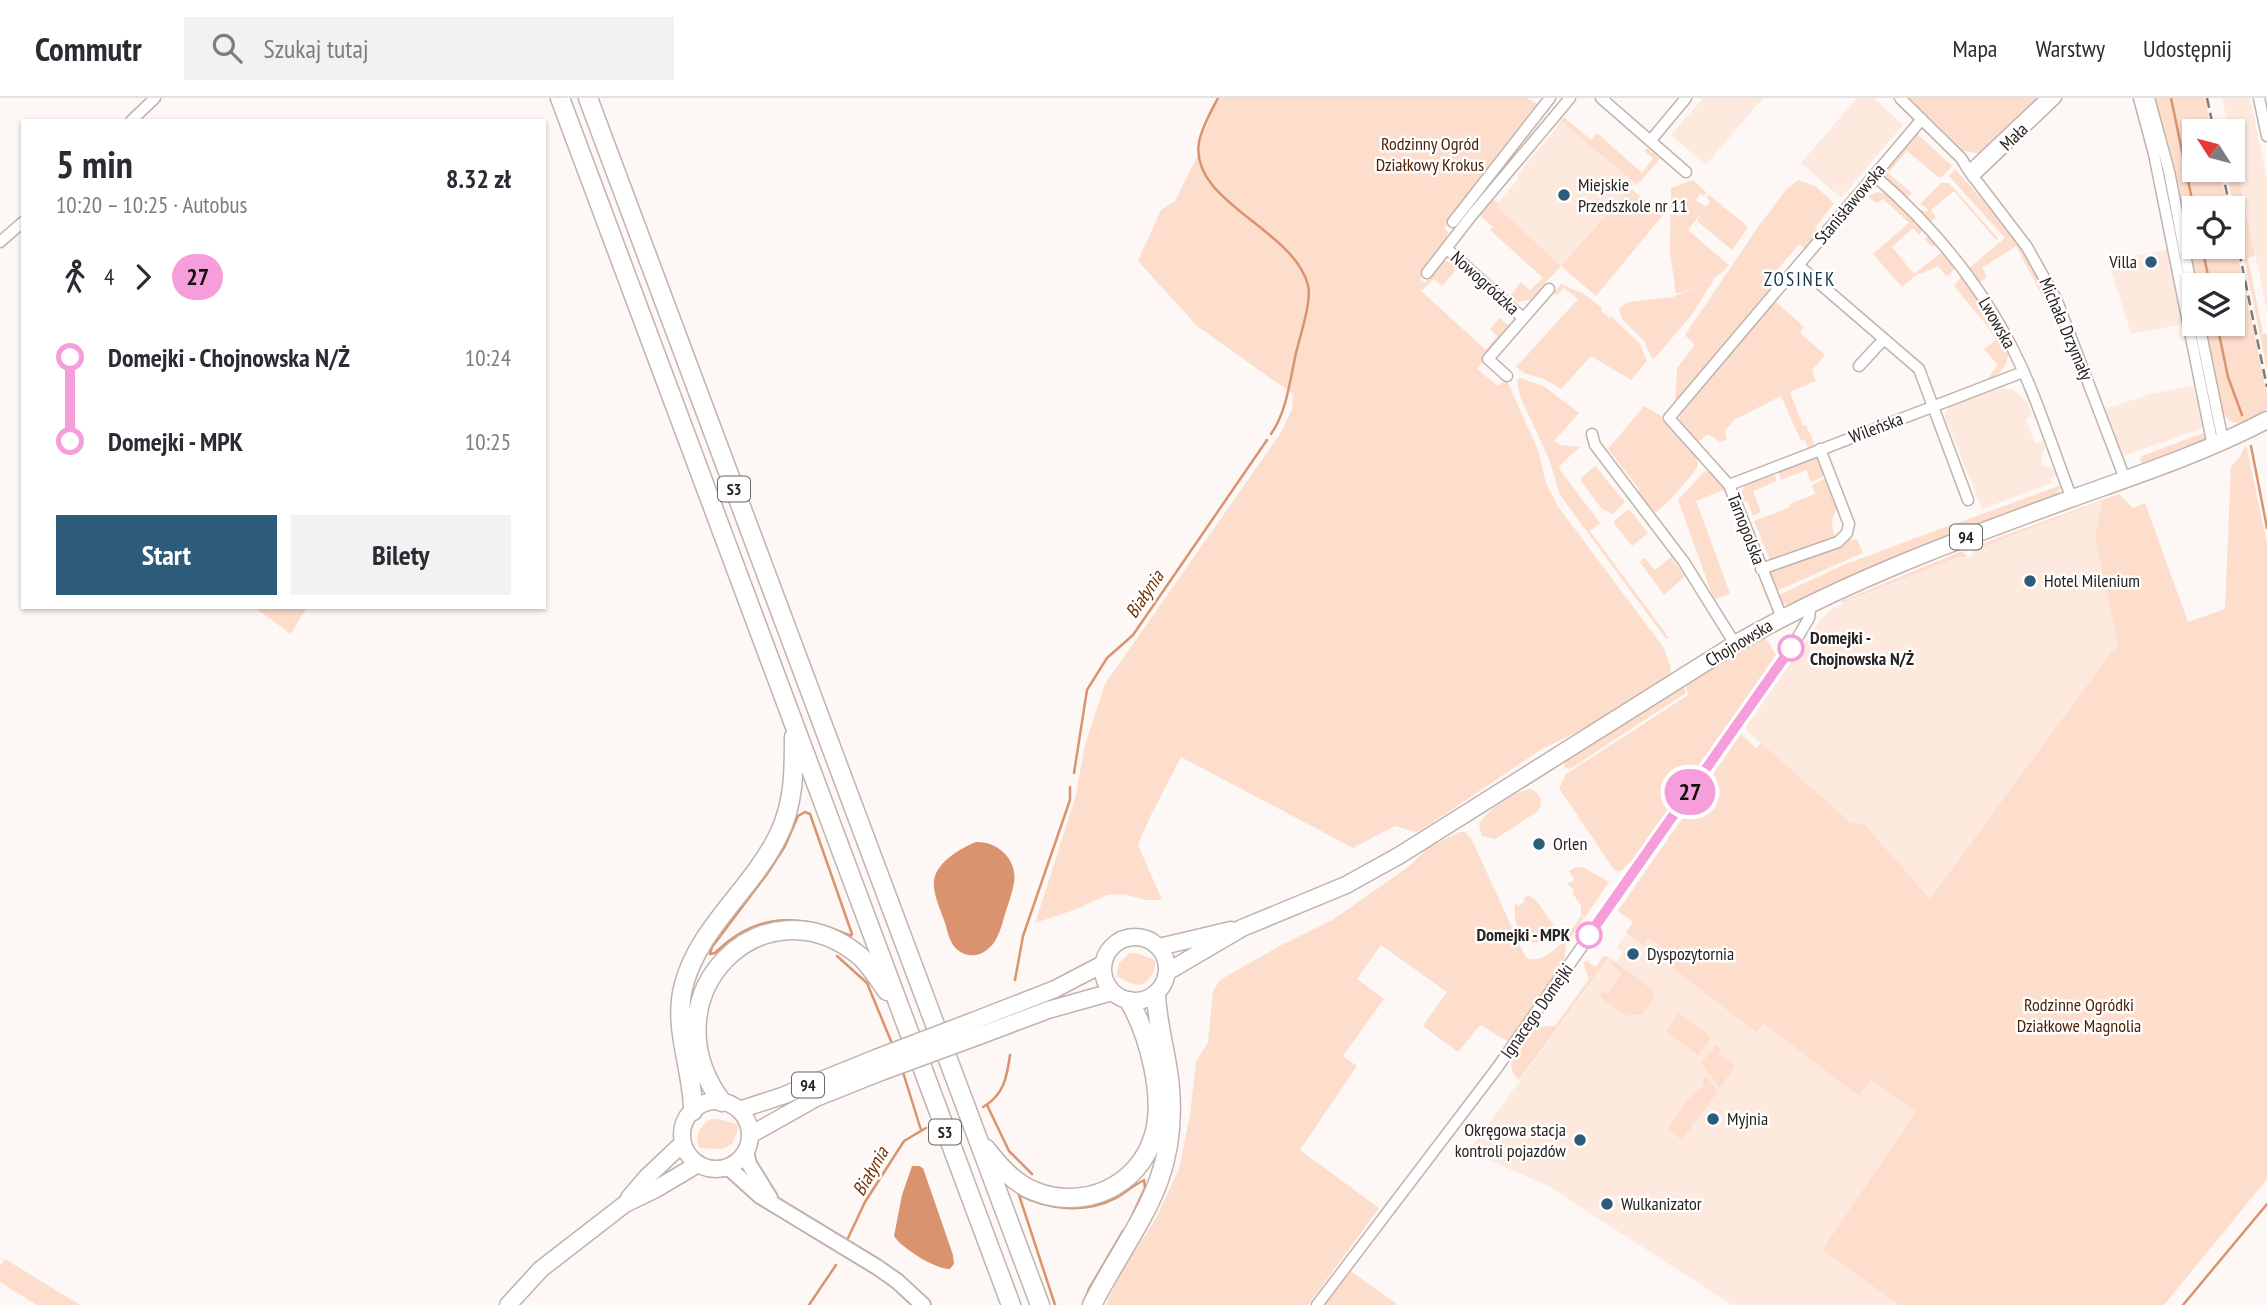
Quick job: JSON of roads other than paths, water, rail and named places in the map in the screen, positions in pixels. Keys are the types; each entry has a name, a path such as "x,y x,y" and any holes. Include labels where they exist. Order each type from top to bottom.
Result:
{"highway":[{"name":"S3","path":"560,98 1011,1305"},
{"name":"S3","path":"588,98 1040,1305"},
{"path":"693,1111 693,1091 680,1030 679,1003 684,982 697,950 761,864 778,836 791,799 794,726"},
{"path":"722,1102 706,1076 695,1025 699,1004 715,970 741,945 769,934 796,930 835,940 863,959 902,1016"},
{"path":"1092,1305 1154,1194 1168,1153 1171,1135 1170,1088 1156,994"},
{"path":"977,1138 1012,1177 1033,1191 1049,1196 1066,1199 1101,1194 1130,1176 1140,1164 1153,1137 1158,1107 1145,1041 1129,1001"}],"main road":[{"name":"Chojnowska","path":"1159,947 1242,928 1346,885 1401,855 1735,645 1811,604 1941,546 2218,444 2267,420"},
{"name":"Chojnowska","path":"1167,972 1242,928"},
{"name":"94","path":"739,1110 878,1065 976,1028 1091,972 1103,964 1110,948 1127,937 1146,938 1159,947"},
{"path":"1103,964 1104,979 1112,992 1129,1001 1143,1000 1156,994 1164,983 1167,972 1165,956 1159,947"},
{"name":"94","path":"976,1028 1112,992"},
{"name":"94","path":"750,1135 878,1065"},
{"path":"746,1153 738,1162 728,1167 710,1169 698,1164 687,1153 683,1143 684,1125 693,1111 708,1102 722,1102 739,1110 748,1123 750,1135 746,1153 749,1164 775,1205"},
{"path":"625,1204 647,1177 683,1143"},
{"path":"508,1305 541,1269 625,1204 698,1164"},
{"path":"728,1167 760,1196 897,1281 923,1305"}],"street":[{"path":"133,119 155,98"},
{"path":"1453,222 1550,98"},
{"path":"1427,273 1570,98"},
{"path":"1601,98 1686,172"},
{"path":"1651,140 1686,98"},
{"name":"Michała Drzymały","path":"1900,98 1961,158 2027,247 2057,301 2125,479"},
{"name":"Mała","path":"1971,174 2046,98"},
{"name":"Mała","path":"1971,174 2056,98"},
{"path":"2139,98 2154,154 2218,444"},
{"path":"2148,98 2167,164 2188,273"},
{"path":"2259,98 2267,136"},
{"name":"Stanisławowska","path":"1669,418 1922,118"},
{"name":"Lwowska","path":"1875,176 1906,203 1964,270 1998,321 2023,372 2072,499"},
{"path":"0,242 21,224"},
{"name":"Nowogródzka","path":"1446,248 1523,318"},
{"path":"1798,265 1919,369 1968,500"},
{"path":"1507,376 1488,359 1549,289"},
{"path":"2201,336 2218,444"},
{"path":"1859,366 1884,339"},
{"name":"Wileńska","path":"1729,485 2023,372"},
{"name":"Tarnopolska","path":"1669,418 1729,485 1782,618"},
{"path":"1592,434 1595,445 1684,562 1735,645"},
{"path":"1761,569 1838,542 1847,533 1849,524 1819,449"},
{"name":"Ignacego Domejki","path":"1317,1305 1512,1046 1795,642 1810,618 1811,604"}],"waterway":[{"name":"Białynia","path":"1218,98 1200,136 1200,163 1210,182 1225,199 1283,247 1299,265 1308,285 1307,309 1287,395 1271,434"},
{"path":"2171,98 2191,196"},
{"path":"2205,259 2207,273"},
{"path":"2219,336 2228,377 2242,415"},
{"name":"Białynia","path":"1074,773 1087,690 1107,658 1133,635 1267,440"},
{"path":"2251,446 2267,528"},
{"name":"Białynia","path":"1015,980 1023,936 1070,800 1070,787"},
{"path":"805,812 810,814 851,936 814,923 779,920 746,930 710,954 712,947 785,846 798,816 805,812"},
{"path":"837,956 867,983 893,1046"},
{"name":"Białynia","path":"983,1107 1000,1091 1006,1078 1010,1055"},
{"path":"902,1069 921,1130"},
{"path":"987,1105 1009,1151 1032,1174"},
{"name":"Białynia","path":"848,1238 865,1202 904,1141 926,1128"},
{"path":"1019,1195 1055,1207 1080,1208 1116,1198 1144,1180 1145,1188 1130,1220"},
{"path":"1019,1195 1055,1305"},
{"path":"2183,1305 2267,1204"},
{"path":"1083,1305 1089,1289 1123,1231"},
{"name":"Białynia","path":"809,1305 836,1265"}],"railway":[{"path":"2207,98 2211,119"},
{"path":"2225,182 2227,196"},
{"path":"2241,259 2267,387"}],"place":[{"name":"Miejskie Przedszkole nr 11","path":"1564,195"},
{"name":"Villa","path":"2151,262"},
{"name":"Hotel Milenium","path":"2030,581"},
{"name":"Domejki - Chojnowska N/Ż","path":"1791,648"},
{"name":"Orlen","path":"1539,844"},
{"name":"Domejki - MPK","path":"1589,935"},
{"name":"Dyspozytornia","path":"1633,954"},
{"name":"Myjnia","path":"1713,1119"},
{"name":"Okręgowa stacja kontroli pojazdów","path":"1580,1140"},
{"name":"Wulkanizator","path":"1607,1204"}],"district":[{"name":"ZOSINEK","path":"1800,279"}],"park label":[{"name":"Rodzinny Ogród Działkowy Krokus","path":"1430,154"},
{"name":"Rodzinne Ogródki Działkowe Magnolia","path":"2079,1016"}]}
